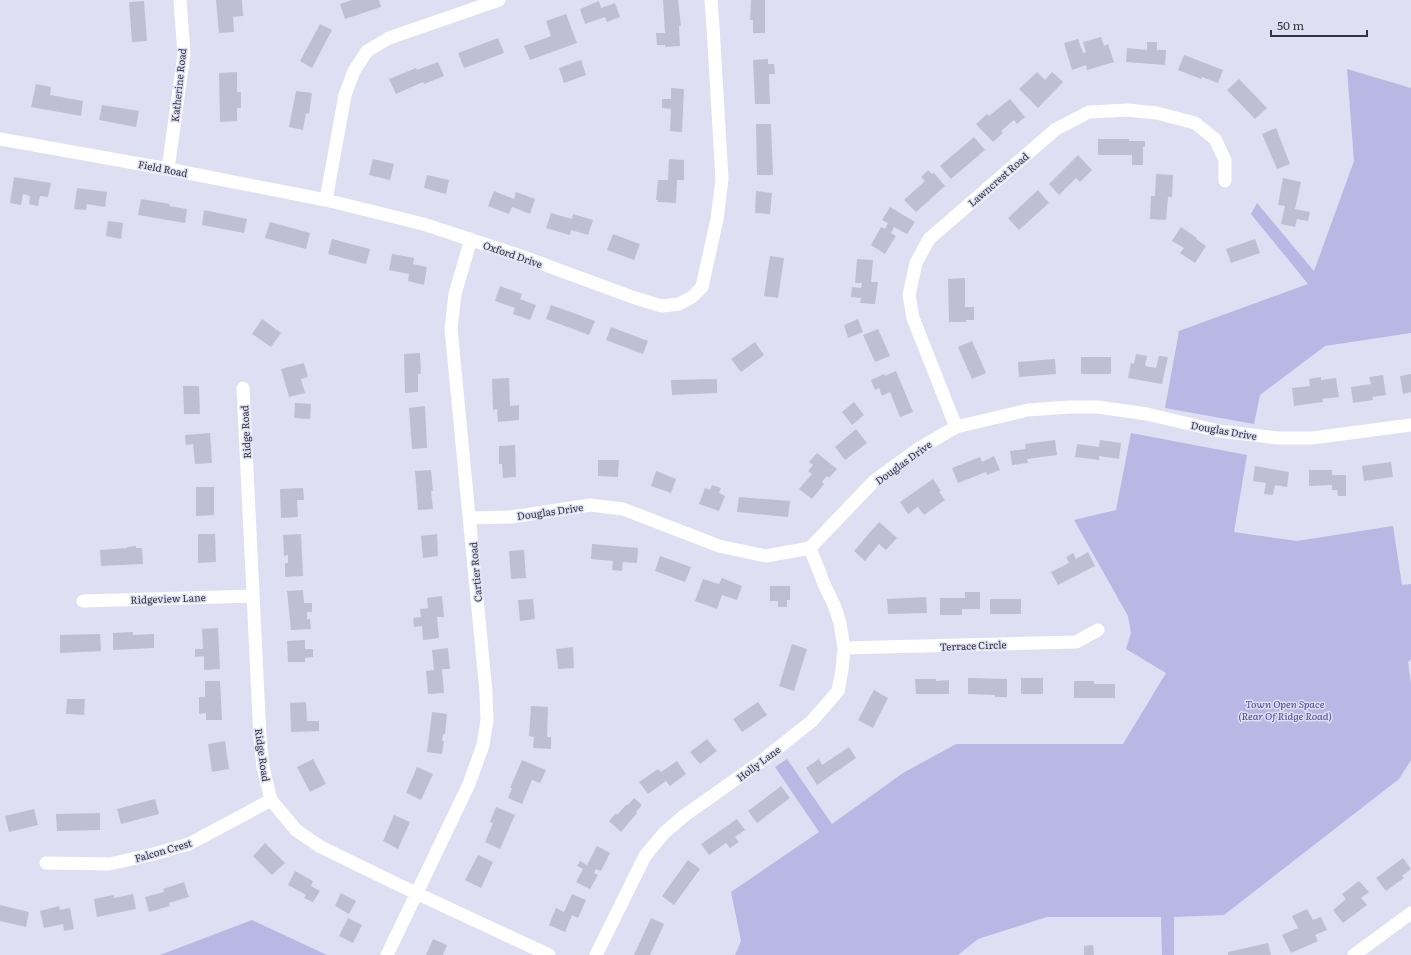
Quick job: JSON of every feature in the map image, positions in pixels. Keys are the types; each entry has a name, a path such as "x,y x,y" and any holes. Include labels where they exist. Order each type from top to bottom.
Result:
{"street":[{"name":"Katherine Road","path":"168,169 184,54 180,0"},
{"path":"326,200 345,95 354,71 367,51 389,38 499,0"},
{"name":"Oxford Drive","path":"326,200 423,224 471,239 635,298 662,306 679,304 692,297 702,287 717,219 722,179 711,0"},
{"name":"Lawncrest Road","path":"956,427 913,318 909,295 916,263 930,239 1056,129 1089,112 1127,110 1157,113 1195,123 1215,139 1225,160 1225,181"},
{"name":"Field Road","path":"0,138 326,200"},
{"name":"Cartier Road","path":"387,955 469,784 483,746 487,720 486,692 452,329 455,294 471,239"},
{"name":"Ridge Road","path":"243,388 260,738 263,767 271,800 296,830 321,847 416,894 549,955"},
{"name":"Douglas Drive","path":"470,518 511,516 590,505 623,509 719,546 766,556 810,548 874,481 918,449 956,427 1028,410 1098,407 1147,414 1219,431 1278,438 1312,438 1411,425"},
{"name":"Holly Lane","path":"596,955 645,856 664,833 686,815 759,763 812,721 838,690 844,648 840,623 835,607 810,548"},
{"name":"Ridgeview Lane","path":"83,601 253,596"},
{"name":"Terrace Circle","path":"844,648 1076,642 1098,630"},
{"name":"Falcon Crest","path":"46,863 109,864 150,855 189,844 271,800"},
{"path":"1354,955 1411,913"}],"green space":[{"path":"1347,69 1411,88 1411,333 1325,346 1260,395 1254,424 1165,408 1179,331 1308,284 1251,214 1257,203 1314,271 1354,161"},
{"name":"Town Open Space (Rear Of Ridge Road)","path":"1131,433 1247,455 1234,532 1297,541 1393,526 1402,585 1411,584 1411,659 1408,662 1411,684 1411,760 1399,779 1224,915 1174,917 1174,955 1162,955 1161,917 1047,917 978,939 958,955 735,955 741,941 731,892 819,832 775,767 787,759 832,824 903,773 956,744 1123,744 1166,673 1126,649 1131,633 1128,616 1074,520 1116,510"},
{"path":"252,920 327,955 160,955"}],"building":[{"path":"216,0 242,0 243,16 233,17 234,32 219,33"},
{"path":"352,0 379,0 381,7 345,19 340,4"},
{"path":"663,0 678,0 681,26 679,26 680,46 665,47 665,45 657,45 656,33 665,33"},
{"path":"751,0 765,0 765,33 753,33 753,20 750,20"},
{"path":"144,1 147,41 132,42 129,2"},
{"path":"599,1 601,8 615,3 620,17 607,22 605,17 585,24 580,9"},
{"path":"566,14 577,43 530,60 524,46 551,36 546,21"},
{"path":"320,24 332,30 312,68 300,61"},
{"path":"1101,37 1104,46 1108,44 1114,62 1087,70 1086,65 1072,70 1064,43 1078,39 1083,53 1086,52 1083,42"},
{"path":"498,38 504,53 464,68 458,53"},
{"path":"1147,42 1157,42 1157,50 1166,50 1165,65 1126,62 1127,48 1147,50"},
{"path":"1184,55 1223,70 1218,83 1202,77 1201,79 1178,70"},
{"path":"768,59 768,64 774,64 775,74 769,74 770,104 755,104 753,60"},
{"path":"581,60 586,75 564,83 559,68"},
{"path":"438,62 444,76 424,84 423,82 396,94 389,79 416,68 417,70"},
{"path":"237,72 237,92 241,92 241,108 237,108 237,121 220,122 219,73"},
{"path":"1037,72 1045,80 1052,72 1063,82 1038,108 1019,89"},
{"path":"1239,79 1267,108 1255,119 1227,90"},
{"path":"36,84 51,87 50,95 83,101 81,116 31,107"},
{"path":"671,88 684,89 682,132 670,131 671,109 662,108 662,99 671,99"},
{"path":"296,91 312,93 309,114 306,113 303,130 289,127"},
{"path":"1010,99 1025,117 1017,124 1014,120 1001,131 1003,133 993,142 976,124 987,114 989,116"},
{"path":"102,105 139,111 136,127 99,120"},
{"path":"756,124 771,124 773,175 757,175"},
{"path":"1276,128 1290,164 1277,169 1262,134"},
{"path":"974,137 985,150 951,179 940,166"},
{"path":"1098,139 1129,139 1129,141 1145,141 1145,147 1143,147 1143,165 1132,165 1132,155 1098,155"},
{"path":"1078,155 1092,170 1080,182 1076,178 1059,195 1049,184"},
{"path":"373,159 394,164 390,180 369,175"},
{"path":"669,159 684,160 684,180 677,180 676,203 658,202 658,200 656,200 658,180 668,180"},
{"path":"928,170 932,174 934,173 945,186 916,212 904,200 925,181 921,177"},
{"path":"1156,174 1173,175 1172,197 1168,197 1166,220 1150,219 1151,196 1155,196"},
{"path":"427,175 449,180 446,194 424,188"},
{"path":"14,177 51,183 48,197 40,196 38,206 29,204 30,196 23,194 21,205 10,203"},
{"path":"1283,178 1301,182 1295,209 1310,212 1308,221 1297,219 1295,227 1281,224 1285,206 1278,205"},
{"path":"77,188 107,192 105,207 87,204 86,210 74,209"},
{"path":"1038,190 1049,203 1019,230 1008,218"},
{"path":"494,191 514,199 516,192 535,199 530,214 512,207 509,214 488,206"},
{"path":"756,191 772,193 770,214 755,213"},
{"path":"141,199 170,204 169,206 187,209 185,223 138,215"},
{"path":"890,207 915,222 907,234 894,227 891,233 896,236 885,254 871,245 881,227 885,229 888,223 882,220"},
{"path":"204,210 247,219 244,233 202,225"},
{"path":"551,213 572,219 573,214 593,220 588,235 571,230 570,235 546,228"},
{"path":"108,221 123,223 121,239 106,236"},
{"path":"270,222 310,233 306,249 265,238"},
{"path":"1181,227 1206,246 1195,263 1180,253 1184,248 1172,241"},
{"path":"613,234 640,244 634,260 607,250"},
{"path":"332,239 370,249 366,264 328,254"},
{"path":"1255,239 1260,253 1231,263 1226,249"},
{"path":"392,254 414,258 413,264 427,267 424,285 408,281 409,274 389,270"},
{"path":"770,256 784,258 778,298 764,296"},
{"path":"857,259 873,260 871,282 878,282 875,304 860,303 861,298 851,297 852,287 861,288 862,283 855,283"},
{"path":"965,278 965,307 974,307 974,320 966,320 966,322 949,322 948,279"},
{"path":"500,286 522,294 520,299 536,305 530,320 513,314 515,308 495,301"},
{"path":"551,305 595,321 589,335 546,319"},
{"path":"262,319 281,333 271,347 252,334"},
{"path":"858,319 863,332 848,338 844,325"},
{"path":"611,327 648,341 643,354 606,340"},
{"path":"878,329 890,356 875,362 863,335"},
{"path":"972,341 986,373 972,379 958,347"},
{"path":"755,342 764,355 741,372 731,359"},
{"path":"420,353 421,374 418,374 418,392 405,393 404,354"},
{"path":"1136,354 1147,356 1145,366 1156,368 1159,356 1168,357 1162,384 1128,378 1131,363 1134,364"},
{"path":"1081,357 1111,357 1111,374 1081,374"},
{"path":"1055,359 1056,374 1019,377 1018,362"},
{"path":"304,363 308,377 301,379 305,393 289,397 281,369"},
{"path":"896,371 913,412 900,417 890,392 882,396 879,388 875,390 871,380 884,374 885,376"},
{"path":"1411,374 1411,392 1403,394 1400,376"},
{"path":"1383,375 1386,395 1372,397 1373,400 1353,403 1351,387 1371,384 1369,377"},
{"path":"1321,377 1321,380 1336,378 1339,397 1322,399 1323,402 1294,406 1292,388 1310,386 1309,379"},
{"path":"509,378 510,406 519,405 519,420 498,422 497,409 493,410 492,379"},
{"path":"717,379 717,393 672,395 671,380"},
{"path":"183,386 199,386 200,414 184,414"},
{"path":"854,402 864,415 852,425 842,412"},
{"path":"295,403 311,404 310,419 294,418"},
{"path":"425,406 427,448 412,449 409,408"},
{"path":"856,429 867,443 845,460 835,447"},
{"path":"210,433 212,463 195,464 193,444 186,445 185,435"},
{"path":"1055,440 1057,455 1027,459 1028,463 1012,465 1010,451 1026,449 1025,444"},
{"path":"1100,440 1121,443 1119,459 1099,456 1099,460 1075,457 1077,444 1099,447"},
{"path":"515,445 516,477 503,478 502,464 499,464 499,446"},
{"path":"817,453 837,469 829,478 827,476 822,482 824,484 812,499 799,489 812,474 808,471 813,465 809,462"},
{"path":"994,456 1000,470 987,475 986,472 958,483 952,468 980,457 982,462"},
{"path":"598,460 619,460 618,477 598,476"},
{"path":"1391,462 1393,477 1364,481 1362,466"},
{"path":"1255,466 1289,472 1287,487 1275,485 1273,495 1264,494 1266,483 1253,481"},
{"path":"431,470 433,509 418,510 415,471"},
{"path":"1309,470 1332,470 1332,475 1346,475 1346,496 1338,496 1337,490 1332,490 1332,485 1309,486"},
{"path":"656,471 676,479 671,493 651,486"},
{"path":"933,479 941,491 939,492 945,500 924,515 918,507 908,514 900,502"},
{"path":"712,485 721,488 719,493 725,496 719,511 699,504 705,488 710,490"},
{"path":"196,487 214,487 214,515 196,516"},
{"path":"303,488 304,500 297,500 298,517 281,518 280,489"},
{"path":"739,497 790,501 788,517 737,512"},
{"path":"879,522 897,538 886,550 879,544 865,561 854,551"},
{"path":"198,534 215,534 216,562 198,563"},
{"path":"301,534 303,576 285,577 285,563 288,563 288,555 284,556 283,535"},
{"path":"437,534 438,556 423,558 421,536"},
{"path":"592,544 638,548 637,563 623,562 622,571 612,570 613,561 591,559"},
{"path":"136,546 136,548 142,548 143,564 101,566 100,550"},
{"path":"524,550 526,578 511,579 509,551"},
{"path":"1088,552 1095,566 1058,585 1051,572 1069,563 1066,557 1073,553 1076,559"},
{"path":"660,556 691,567 685,582 655,571"},
{"path":"722,578 742,586 737,600 722,595 717,609 695,601 703,579 719,584"},
{"path":"770,586 790,586 790,600 787,600 787,607 778,607 778,601 770,601"},
{"path":"303,590 304,603 312,603 312,612 307,612 307,619 310,619 311,629 291,630 287,591"},
{"path":"965,592 980,592 980,609 962,609 962,615 940,615 940,598 965,598"},
{"path":"442,596 444,617 437,617 439,638 423,640 422,626 414,627 413,618 421,617 420,609 428,608 427,598"},
{"path":"926,597 927,613 888,614 887,599"},
{"path":"533,599 535,619 520,621 518,600"},
{"path":"990,599 1021,599 1021,614 990,614"},
{"path":"218,628 220,669 204,670 204,656 195,657 195,649 203,649 202,629"},
{"path":"133,632 133,635 154,634 154,648 113,650 113,633"},
{"path":"100,634 101,651 60,653 60,635"},
{"path":"305,640 305,649 313,649 313,657 305,658 305,662 288,662 287,641"},
{"path":"792,644 807,649 794,691 779,686"},
{"path":"573,647 574,668 558,669 556,649"},
{"path":"448,648 450,669 442,669 444,693 428,694 426,671 434,670 432,650"},
{"path":"968,678 1007,679 1007,697 968,694"},
{"path":"1021,678 1043,678 1043,694 1021,694"},
{"path":"915,679 936,679 936,681 949,680 949,694 916,694"},
{"path":"205,681 220,681 222,720 206,720 206,713 199,714 199,697 205,697"},
{"path":"1074,681 1094,681 1094,684 1115,684 1115,698 1074,698"},
{"path":"874,690 888,698 873,728 858,720"},
{"path":"67,699 85,699 84,715 66,714"},
{"path":"306,702 307,721 319,721 319,731 291,732 290,703"},
{"path":"758,702 767,715 742,732 733,719"},
{"path":"531,706 548,707 547,737 551,737 551,749 533,748 534,737 529,736"},
{"path":"432,712 447,714 445,734 443,734 442,741 444,741 442,754 427,752"},
{"path":"707,739 717,751 700,764 690,752"},
{"path":"225,741 229,769 212,772 208,744"},
{"path":"849,747 856,758 817,785 806,768 819,759 822,765"},
{"path":"313,759 326,784 310,792 297,767"},
{"path":"522,760 546,770 540,783 532,780 522,804 508,798 512,788 510,788"},
{"path":"677,761 686,774 670,786 666,781 648,794 639,782 658,769 661,772"},
{"path":"417,767 433,774 421,800 406,793"},
{"path":"781,786 790,798 757,823 748,811"},
{"path":"634,798 642,805 621,832 609,821"},
{"path":"155,799 159,814 121,824 117,809"},
{"path":"496,807 515,815 500,849 485,842 493,823 490,822"},
{"path":"34,809 38,825 9,832 5,816"},
{"path":"100,813 100,830 57,831 56,814"},
{"path":"394,815 410,822 398,849 383,841"},
{"path":"737,819 745,830 735,837 739,842 730,848 726,843 709,855 701,844"},
{"path":"265,843 285,863 272,875 253,856"},
{"path":"597,846 610,853 601,871 596,869 594,873 598,875 590,889 576,882 583,869 577,866 580,861 587,865"},
{"path":"478,855 493,862 481,888 465,880"},
{"path":"1403,858 1411,869 1402,876 1404,878 1386,891 1376,878"},
{"path":"688,860 700,869 674,905 662,896"},
{"path":"295,871 313,881 311,886 320,891 313,902 304,898 306,895 288,885"},
{"path":"1359,881 1369,892 1361,898 1367,905 1343,923 1333,910 1346,899 1342,894"},
{"path":"184,882 189,897 169,903 170,906 149,912 145,897 164,892 163,889"},
{"path":"341,893 356,901 349,914 335,906"},
{"path":"133,894 136,909 97,917 94,899 114,895 114,898"},
{"path":"572,894 586,900 578,918 572,915 565,932 549,925 556,908 564,912"},
{"path":"0,905 29,912 26,927 0,921"},
{"path":"59,906 60,910 70,908 74,929 64,931 63,924 44,928 40,911"},
{"path":"1307,909 1313,920 1321,917 1327,930 1315,935 1318,941 1291,953 1282,935 1298,928 1292,916"},
{"path":"348,918 362,925 353,943 339,936"},
{"path":"651,918 664,924 650,955 634,955"},
{"path":"433,939 447,945 443,955 426,955"},
{"path":"1268,943 1271,955 1228,955 1228,952"},
{"path":"1093,945 1094,955 1084,955 1084,946"}]}
